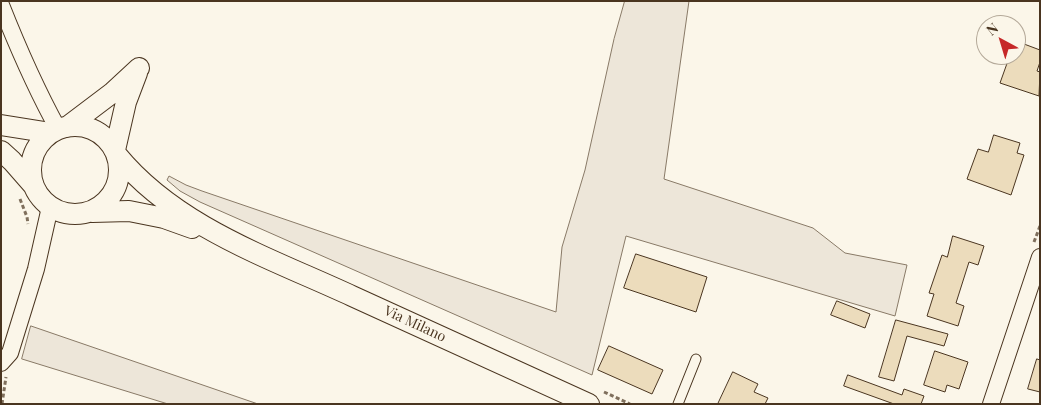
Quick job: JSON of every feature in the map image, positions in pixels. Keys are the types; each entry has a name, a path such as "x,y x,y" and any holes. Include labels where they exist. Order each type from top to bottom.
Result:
{"street":[{"path":"1,5 15,42 43,103 58,130"},
{"path":"26,190 33,156 37,147 58,130 112,93 139,68 126,102 116,153"},
{"path":"1,125 58,130 80,126 94,130 105,137 116,153 119,164 119,179 114,193 104,204 92,212 78,215 63,214 26,190 12,161 1,151"},
{"name":"Via Milano","path":"116,153 128,169 151,190 184,214 240,245"},
{"path":"2,363 10,353 36,269 50,207"},
{"name":"Via Milano","path":"92,212 129,211 164,218 240,245 596,398"},
{"path":"991,404 1035,285 1040,257"}],"lane":[{"path":"678,404 696,360"}],"path":[{"path":"26,190 29,231"},
{"path":"2,363 6,378 2,404"},
{"path":"596,398 630,404"}],"shaded area":[{"path":"625,1 689,1 664,179 813,228 845,253 907,265 895,316 626,236 592,375 200,202 180,191 167,180 169,176 202,191 556,312 562,247 585,170 614,39"},
{"path":"31,326 258,404 168,404 22,359"}],"building":[{"path":"1026,45 1040,50 1040,62 1037,71 1040,72 1039,96 1000,83 1006,65 1026,65"},
{"path":"994,135 1020,143 1017,153 1024,155 1011,195 967,179 978,149 988,152"},
{"path":"953,236 984,246 978,265 969,262 956,303 964,306 958,326 927,316 934,294 929,293 942,255 947,257"},
{"path":"636,254 707,277 696,312 624,288"},
{"path":"837,301 870,314 865,328 831,315"},
{"path":"896,320 948,334 944,346 907,336 894,381 879,377"},
{"path":"609,346 663,370 652,394 598,370"},
{"path":"935,351 968,362 959,389 947,385 945,392 924,385"},
{"path":"1037,359 1040,360 1040,392 1028,389"},
{"path":"733,372 758,384 754,392 768,398 765,404 718,404"},
{"path":"848,375 902,395 904,389 924,396 921,404 894,404 844,386"}]}
